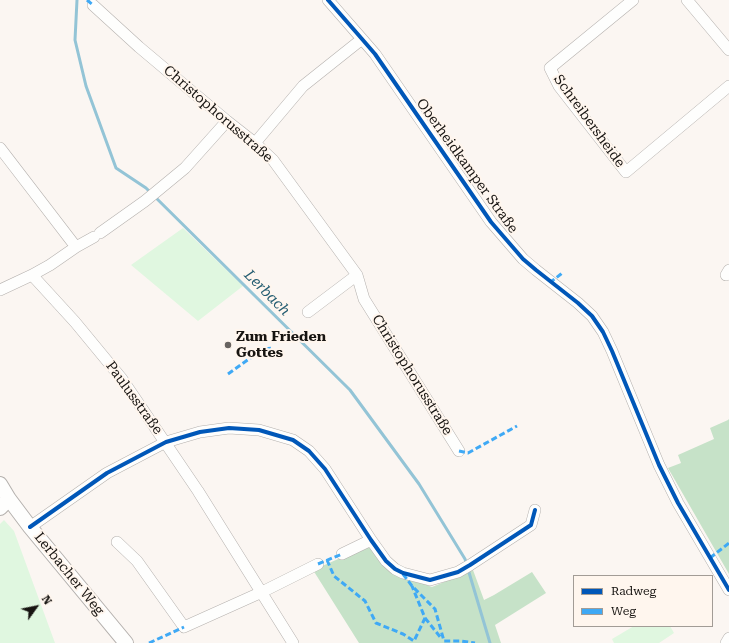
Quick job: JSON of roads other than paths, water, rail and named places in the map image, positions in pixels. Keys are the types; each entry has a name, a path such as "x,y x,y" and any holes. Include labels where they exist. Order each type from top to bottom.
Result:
{"street":[{"name":"Oberheidkamper Straße","path":"328,0 362,39 387,71 491,222 523,259 586,309 592,316 612,350 659,465 678,503 729,590"},
{"name":"Schreibersheide","path":"633,0 550,68 559,86 626,172 729,86"},
{"path":"687,0 729,50"},
{"name":"Christophorusstraße","path":"93,5 139,47 255,143 273,160 357,275 364,299 459,452"},
{"path":"255,143 303,86 362,39"},
{"path":"0,290 50,265 97,235 153,195 185,168 227,121"},
{"path":"0,148 76,247"},
{"name":"Paulusstraße","path":"32,275 76,322 122,379 198,491 293,643"},
{"path":"308,312 357,275"},
{"path":"30,527 107,473 166,442 200,432 229,428 259,430 293,440 309,451 325,469 386,561 403,574 430,580 458,572 531,525 535,510"},
{"name":"Lerbacher Weg","path":"0,484 4,504 30,527 126,643"},
{"path":"342,554 371,540"},
{"path":"117,542 137,561 184,627 262,592 318,564"},
{"path":"726,643 729,638"}],"waterway":[{"name":"Lerbach","path":"77,0 75,40 86,86 116,168 146,188 350,390 419,484 465,559 490,643"}],"place":[{"name":"Zum Frieden Gottes","path":"228,345"}]}
